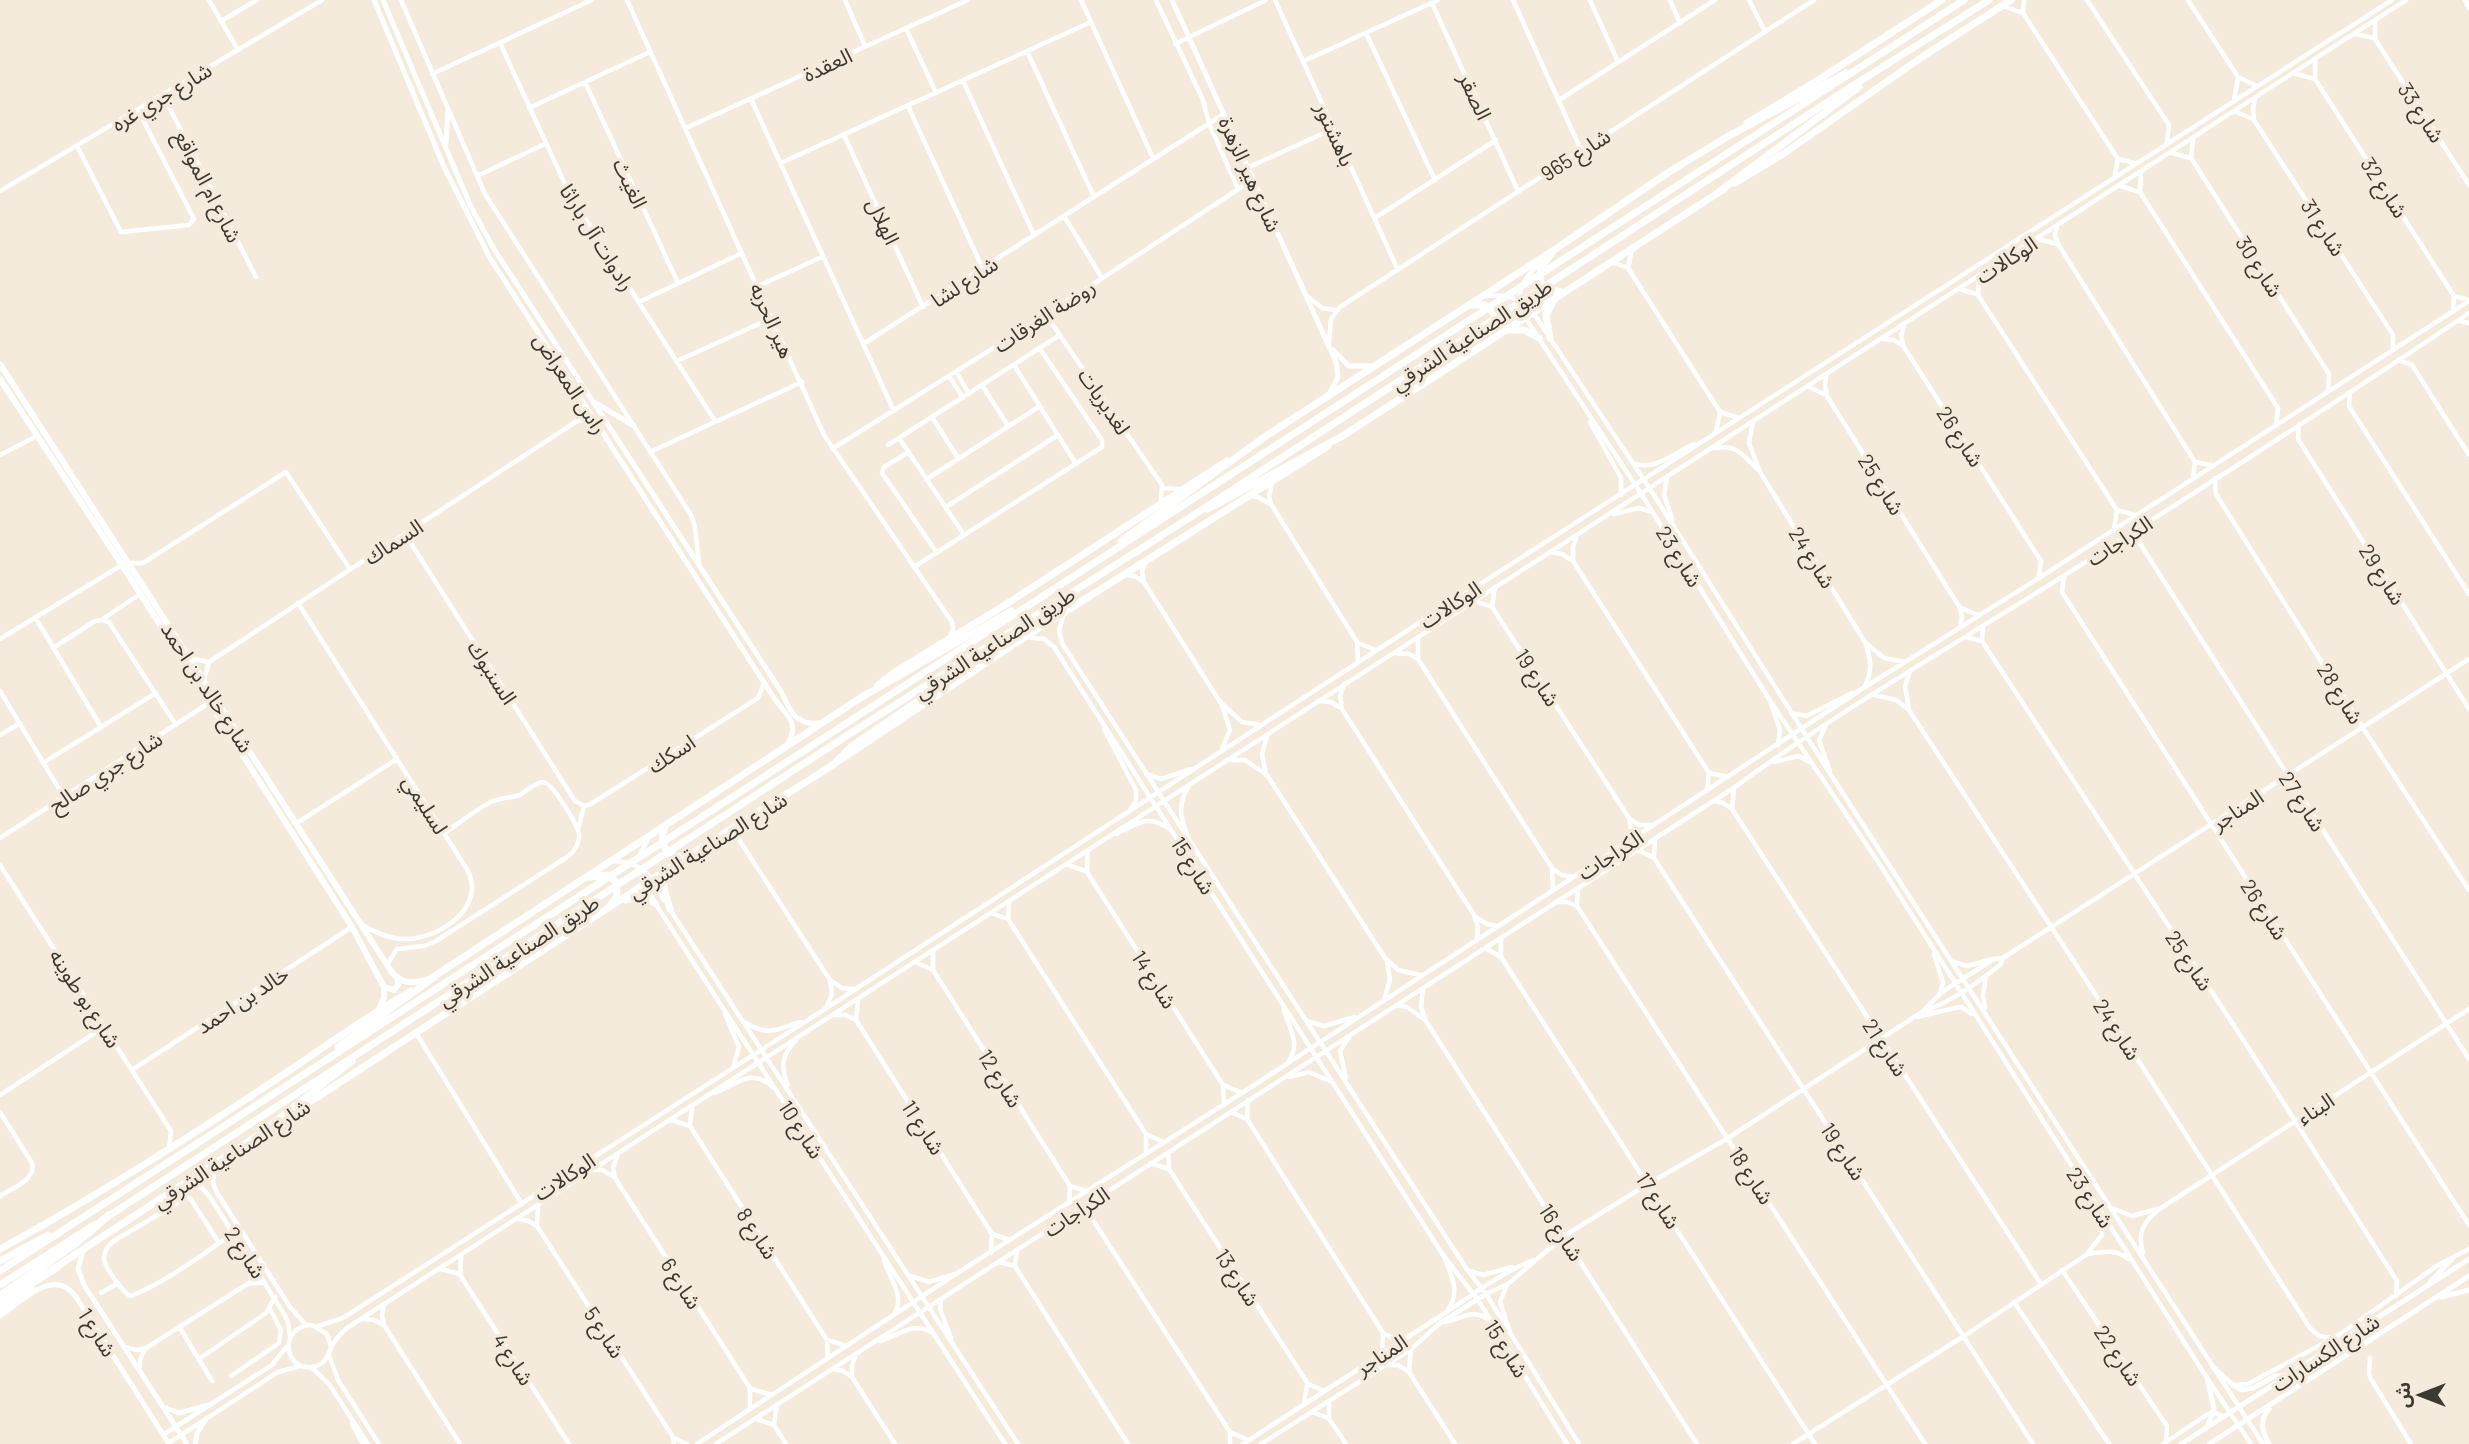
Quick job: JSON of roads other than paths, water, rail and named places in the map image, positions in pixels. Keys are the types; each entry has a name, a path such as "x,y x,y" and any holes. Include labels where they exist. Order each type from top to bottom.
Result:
{"highway":[{"path":"0,1296 76,1243 109,1215"},
{"path":"0,1303 57,1267"}],"main road":[{"name":"طريق الصناعية الشرقي","path":"864,696 895,672 971,626 1555,250 1669,172 1942,0"},
{"name":"طريق الصناعية الشرقي","path":"0,1271 1964,0"},
{"name":"طريق الصناعية الشرقي","path":"0,1285 1989,0"},
{"name":"طريق الصناعية الشرقي","path":"1064,612 1273,482 1532,311 1783,154 1861,98 2011,0"},
{"path":"1727,137 1866,64"},
{"path":"1720,191 1833,108 1873,75"},
{"path":"1555,250 1543,264 1539,279 1545,288 1563,292"},
{"path":"1550,338 1546,315 1550,305 1563,292"},
{"path":"1469,305 1485,305 1496,317 1494,332 1484,342"},
{"path":"1502,331 1513,328 1524,330 1539,338"},
{"name":"شارع خالد بن احمد","path":"0,364 125,564 140,594 352,927 384,987"},
{"name":"شارع خالد بن احمد","path":"0,379 125,564 139,580 398,979"},
{"path":"1186,520 1236,496 1344,435"},
{"path":"1105,556 1148,520 1263,438"},
{"path":"864,696 1046,593"},
{"name":"شارع الصناعية الشرقي","path":"0,1310 85,1247 674,865 832,766 1064,612"},
{"path":"832,766 852,746 949,680 986,648"},
{"name":"شارع الصناعية الشرقي","path":"0,1250 79,1206 169,1149 379,1009 433,978 864,696"},
{"path":"665,825 662,838 665,850 675,857 685,858"},
{"path":"670,909 663,882 674,865"},
{"path":"584,877 603,874 612,877 616,882 617,896 600,914"},
{"path":"618,902 638,897 655,903"},
{"path":"379,1009 384,998 384,987 396,989 398,979 411,983 433,978"},
{"path":"313,1068 346,1040 433,978"},
{"path":"266,1129 366,1049"},
{"path":"2,1259 73,1222"}],"street":[{"path":"208,0 238,50"},
{"path":"221,21 257,0"},
{"name":"شارع جري غره","path":"0,191 322,0"},
{"name":"راس المعراض","path":"374,0 444,167 490,258 700,568 782,693 792,713 797,719 811,723 829,720"},
{"name":"راس المعراض","path":"383,0 471,207 587,400 597,423 793,724 792,737 786,747"},
{"name":"راس المعراض","path":"401,0 477,176 507,230 694,520 700,568"},
{"path":"432,74 592,0"},
{"name":"هير الحربه","path":"627,0 832,449 952,622"},
{"path":"845,0 865,46"},
{"name":"العقدة","path":"685,128 968,0"},
{"path":"1081,0 1153,158"},
{"path":"1156,0 1203,100 1209,123 1238,190"},
{"name":"شارع هير الزهرة","path":"1172,0 1329,345 1338,373 1327,397"},
{"path":"1175,44 1266,0"},
{"name":"باهشتور","path":"1275,0 1398,268"},
{"path":"1513,0 1581,150"},
{"path":"1590,0 1618,62"},
{"path":"1670,0 1680,23"},
{"path":"1559,100 1715,0"},
{"path":"1749,0 1765,32"},
{"name":"شارع 965","path":"1336,310 1814,0"},
{"path":"2024,0 2023,13 2118,159 2115,177"},
{"path":"2087,0 2169,125 2187,131"},
{"path":"2188,0 2238,77 2258,86"},
{"name":"الوكالات","path":"318,1326 343,1318 522,1204 1377,650 2392,0"},
{"name":"الوكالات","path":"331,1346 347,1328 2406,0"},
{"path":"2465,0 2469,8"},
{"path":"1304,61 1435,1"},
{"name":"الصقر","path":"1435,1 1518,191"},
{"path":"2002,6 2023,13"},
{"path":"2354,34 2375,39 2376,20"},
{"path":"781,163 1091,22"},
{"path":"906,28 936,93"},
{"path":"1366,33 1434,180"},
{"name":"شارع 33","path":"2375,39 2469,185"},
{"name":"رادوات آل باراثا","path":"500,43 570,195 715,421"},
{"path":"1027,51 1094,197"},
{"path":"529,108 650,52"},
{"path":"2294,73 2315,79 2316,59"},
{"path":"2234,100 2238,77"},
{"name":"شارع 32","path":"2315,79 2455,296"},
{"path":"963,80 1034,235"},
{"name":"الغيث","path":"585,82 678,283"},
{"name":"شارع ام المواقع","path":"163,95 256,277"},
{"path":"2254,120 2252,109 2255,98"},
{"path":"751,99 894,411"},
{"path":"908,106 983,269"},
{"path":"77,146 121,232 188,225 194,219 138,110"},
{"path":"446,150 448,110"},
{"path":"2234,112 2245,114 2254,120"},
{"name":"شارع لشا","path":"863,344 1224,114"},
{"name":"شارع 31","path":"2254,120 2393,335"},
{"path":"2166,144 2169,125"},
{"path":"1248,167 1334,129"},
{"name":"الهلال","path":"844,135 923,307"},
{"path":"2171,153 2191,158 2193,139"},
{"path":"1375,218 1496,140"},
{"path":"477,176 545,144"},
{"name":"شارع 30","path":"2191,158 2329,374"},
{"path":"2118,159 2136,163"},
{"path":"2141,172 2140,192 2278,408 2276,425"},
{"name":"روضة الغرقات","path":"832,449 1046,315 1254,179"},
{"path":"2119,186 2140,192"},
{"path":"1064,216 1102,278"},
{"path":"2057,226 2055,235 2058,244 2195,462 2193,478"},
{"path":"2038,239 2058,244"},
{"path":"1628,268 1633,247"},
{"path":"1479,298 1499,295 1519,301 1526,277 1555,250"},
{"path":"639,302 743,253"},
{"path":"758,286 822,257"},
{"path":"1611,262 1628,268 1720,412 1740,418"},
{"path":"1980,276 1978,295 2117,510 2136,516"},
{"path":"1959,289 1978,295"},
{"path":"1304,293 1318,306 1336,310 1330,322 1329,345"},
{"path":"2452,312 2455,296 2469,301"},
{"name":"شارع 23","path":"1519,301 1532,311 1650,489 1791,713 2239,1408 2266,1444"},
{"name":"شارع 23","path":"1519,301 1525,316 1654,513 1769,699 1933,949 2207,1378 2227,1415 2251,1444"},
{"name":"الكراجات","path":"696,1444 959,1272 1224,1105 1859,691 2469,301"},
{"name":"الكراجات","path":"716,1444 1655,839 1910,671 2045,588 2469,313"},
{"name":"لغديريات","path":"1046,315 1163,488"},
{"path":"677,361 772,318"},
{"path":"2458,321 2469,323"},
{"path":"1904,325 1901,336 1904,346"},
{"path":"888,445 1060,335"},
{"path":"2393,350 2393,335 2410,338"},
{"path":"1882,339 1894,340 1904,346"},
{"name":"شارع هير الزهرة","path":"1329,345 1352,367 1375,366"},
{"name":"شارع 26","path":"1904,346 2041,561"},
{"path":"914,567 1100,448 1102,440 1040,349"},
{"path":"2412,365 2415,349"},
{"path":"2398,360 2412,365 2469,455"},
{"path":"1014,365 1076,464"},
{"path":"956,371 969,394"},
{"path":"2328,392 2329,374 2345,380"},
{"name":"شارع 25","path":"1826,375 1827,396 1960,608"},
{"path":"949,376 963,398"},
{"path":"650,452 802,382"},
{"path":"982,385 1008,426"},
{"path":"1808,387 1827,396"},
{"path":"2349,406 2350,391"},
{"path":"578,421 587,400 634,426"},
{"path":"2335,400 2349,406 2469,594"},
{"path":"927,479 1040,406"},
{"path":"2278,408 2294,413"},
{"path":"1715,433 1720,412"},
{"name":"شارع 23","path":"1588,415 1593,431 1620,478 1621,495"},
{"path":"932,417 958,458"},
{"path":"578,421 597,423"},
{"name":"السماك","path":"209,662 578,421"},
{"name":"شارع 24","path":"1753,422 1749,443 1760,472 1866,642 1884,658 1906,662"},
{"path":"2282,435 2298,439 2299,424"},
{"path":"946,507 1058,435"},
{"path":"0,455 37,436"},
{"path":"899,438 964,535"},
{"name":"شارع 29","path":"2298,439 2469,709"},
{"name":"الوكالات","path":"1633,463 1649,467 1705,440"},
{"name":"شارع 24","path":"1712,449 1737,449 1760,472"},
{"path":"909,452 884,467 882,473 937,553"},
{"path":"2195,462 2213,465"},
{"path":"0,639 125,564 143,563 286,471 350,569"},
{"name":"شارع 23","path":"1667,478 1664,494 1674,527"},
{"name":"شارع 28","path":"2215,478 2216,494 2363,728 2469,890"},
{"path":"1273,482 1269,496 1271,505 1357,642 1358,663"},
{"path":"1161,503 1163,488 1182,489"},
{"path":"2198,488 2216,494"},
{"path":"1248,496 1262,499 1271,505"},
{"name":"الوكالات","path":"1606,517 1639,508 1654,513"},
{"path":"2114,529 2117,510"},
{"path":"2121,538 2138,542 2141,526"},
{"name":"السنبوك","path":"405,534 575,801 584,806"},
{"path":"1573,561 1573,547 1577,535"},
{"name":"شارع 27","path":"2138,542 2469,1059"},
{"path":"1550,552 1562,554 1573,561 1709,773 1706,792"},
{"path":"1147,559 1142,571 1144,582 1220,702 1230,730 1221,751"},
{"path":"2039,578 2041,561 2057,566"},
{"path":"139,580 143,563"},
{"path":"1119,577 1132,575 1144,582"},
{"path":"2045,588 2062,592 2061,583 2065,575"},
{"path":"1474,601 1492,607 1495,587"},
{"name":"شارع 26","path":"2062,592 2469,1225"},
{"path":"54,648 140,594"},
{"name":"لسليمي","path":"298,604 472,877 473,895 466,908 441,930 417,938 386,936 360,924"},
{"name":"شارع 19","path":"1492,607 1629,818"},
{"path":"1960,608 1978,615"},
{"path":"1959,627 1962,618 1960,608"},
{"name":"شارع 15","path":"1064,612 1059,630 1062,643 1466,1268 1486,1294 1579,1444"},
{"path":"35,617 101,727"},
{"path":"102,620 111,625 176,725"},
{"path":"952,622 960,626 971,626"},
{"path":"949,639 953,631 952,622"},
{"path":"1963,637 1982,641 1984,624"},
{"name":"شارع 15","path":"1025,637 1044,639 1054,647 1443,1255 1473,1292 1567,1444"},
{"path":"1418,637 1418,659 1552,868 1562,875 1574,877"},
{"name":"شارع 25","path":"1982,641 2397,1281"},
{"path":"1357,642 1377,650"},
{"name":"شارع 24","path":"1859,691 1871,667 1866,642"},
{"path":"1394,653 1404,652 1418,659"},
{"path":"190,658 209,662 204,680"},
{"name":"المناجر","path":"1953,962 1966,966 2003,958 2469,659"},
{"path":"1909,710 1905,686 1910,671"},
{"path":"764,682 758,698 774,698 782,693"},
{"path":"1344,684 1340,696 1342,709 1474,915 1478,927 1477,940"},
{"path":"0,691 64,797"},
{"name":"الكراجات","path":"1791,713 1807,716 1847,694 1859,691"},
{"path":"43,762 156,693"},
{"path":"1873,695 1889,696 1909,710"},
{"name":"اسكك","path":"584,806 758,698"},
{"name":"شارع 23","path":"1769,699 1780,730 1777,746"},
{"path":"1317,701 1331,702 1342,709"},
{"path":"1220,702 1242,722 1262,725"},
{"name":"شارع جري صالح","path":"0,838 209,704"},
{"name":"شارع 24","path":"1909,710 2310,1328 2319,1336 2331,1338"},
{"path":"0,735 19,723"},
{"name":"شارع 15","path":"1103,725 1105,734 1136,790 1136,801 1130,811"},
{"name":"شارع 23","path":"1825,726 1819,740 1831,775"},
{"path":"1266,775 1262,754 1268,734"},
{"name":"الكراجات","path":"1767,764 1799,756 1814,767"},
{"path":"297,823 397,759"},
{"path":"1227,760 1245,760 1266,775 1385,958 1404,973 1422,975"},
{"name":"الوكالات","path":"1144,773 1161,779 1195,768"},
{"path":"1709,773 1730,777"},
{"path":"444,833 495,799 515,797 541,782 552,787 578,830"},
{"name":"شارع 15","path":"1192,782 1182,798 1180,808 1192,845"},
{"path":"1714,800 1732,809 1735,787"},
{"path":"387,965 397,949 424,946 436,941 571,855 578,844 578,830 584,806"},
{"name":"شارع 21","path":"1732,809 2041,1284"},
{"path":"1629,818 1640,825 1655,825"},
{"path":"1626,844 1631,830 1629,818"},
{"name":"الوكالات","path":"1108,837 1147,820 1157,821 1172,830"},
{"path":"610,861 637,864 650,835"},
{"path":"738,838 830,980 842,988 855,989"},
{"path":"1638,850 1654,858 1655,839"},
{"path":"1066,865 1087,872 1088,850"},
{"name":"شارع 19","path":"1654,858 2032,1444"},
{"name":"شارع 10","path":"637,864 767,1056 1018,1444"},
{"name":"شارع بو طوينه","path":"0,865 171,1131"},
{"path":"1552,868 1552,891"},
{"name":"شارع 14","path":"1087,872 1223,1085 1224,1105"},
{"name":"شارع 10","path":"648,882 655,903 1005,1444"},
{"path":"1556,902 1577,906 1578,888"},
{"path":"1009,901 1008,919 1146,1134 1163,1142"},
{"name":"شارع 18","path":"1577,906 1925,1444"},
{"path":"991,913 1008,919"},
{"path":"1474,915 1483,923 1500,925"},
{"name":"خالد بن احمد","path":"132,1070 352,927"},
{"name":"شارع 17","path":"1501,938 1502,957"},
{"name":"شارع 17","path":"1485,948 1502,957 1815,1444"},
{"name":"شارع 23","path":"1933,949 1942,983 1938,995"},
{"path":"915,962 933,970 933,951"},
{"path":"1383,1001 1390,980 1385,958"},
{"name":"المناجر","path":"1261,1444 1411,1349 1440,1323 1486,1294 1508,1284 1564,1236 1728,1138 1912,1018 1961,994 2000,965 2003,958"},
{"name":"المناجر","path":"1922,1012 1938,995 1994,959"},
{"name":"شارع 12","path":"933,970 1070,1186"},
{"path":"1986,976 1983,995 1986,1013"},
{"path":"825,1009 832,994 830,980"},
{"name":"شارع 16","path":"1423,988 1421,1007 1426,1021 1698,1444"},
{"path":"856,1020 855,1009 859,998"},
{"name":"شارع 10","path":"720,1003 739,1047 733,1067"},
{"name":"شارع 16","path":"1395,1005 1407,1007 1426,1021"},
{"name":"شارع 15","path":"1283,1006 1296,1042 1288,1063"},
{"name":"المناجر","path":"1912,1018 1961,1007 1975,1016"},
{"name":"البناء","path":"2110,1206 2132,1216 2161,1208 2469,1009"},
{"name":"الكراجات","path":"1303,1017 1314,1025 1324,1026 1362,1014"},
{"path":"835,1015 846,1015 856,1020"},
{"name":"الوكالات","path":"743,1021 758,1030 772,1032 807,1020"},
{"name":"شارع 11","path":"856,1020 992,1234"},
{"path":"0,1095 104,1027"},
{"name":"شارع 15","path":"1349,1085 1340,1051 1354,1032"},
{"path":"416,1033 522,1204"},
{"name":"شارع 10","path":"794,1098 782,1067 785,1054 800,1035"},
{"name":"الكراجات","path":"1281,1079 1308,1072 1317,1073 1331,1082"},
{"name":"الوكالات","path":"705,1096 742,1079 753,1077 767,1082 779,1093"},
{"path":"1223,1085 1242,1093"},
{"path":"1247,1119 1248,1100"},
{"path":"669,1120 690,1126 692,1105"},
{"path":"0,1112 32,1163 33,1170 30,1177 0,1196"},
{"path":"1231,1112 1247,1119 1382,1333 1384,1344 1381,1354"},
{"name":"شارع 8","path":"690,1126 827,1339 828,1359"},
{"path":"169,1149 171,1131 186,1137"},
{"path":"1146,1134 1146,1152"},
{"name":"شارع 13","path":"1168,1152 1169,1169 1308,1384"},
{"path":"615,1178 612,1168 618,1153"},
{"name":"شارع 2","path":"215,1163 212,1176 216,1191 290,1307 306,1325"},
{"path":"1150,1163 1169,1169"},
{"path":"591,1170 602,1170 615,1178"},
{"name":"شارع 6","path":"615,1178 750,1388"},
{"name":"شارع 2","path":"182,1184 196,1186 206,1192 275,1297 288,1322 290,1338"},
{"path":"1069,1203 1070,1186 1086,1191"},
{"path":"219,1243 190,1198 186,1198 107,1247 104,1263 127,1295 131,1296 148,1288 219,1243 234,1233"},
{"path":"1091,1217 1092,1200"},
{"path":"537,1226 539,1205"},
{"name":"البناء","path":"2144,1258 2139,1238 2141,1229 2161,1208"},
{"path":"1076,1211 1091,1217 1230,1432 1230,1444"},
{"path":"1793,1444 2086,1255 2102,1235 2100,1212"},
{"path":"517,1219 537,1226"},
{"name":"شارع 5","path":"537,1226 673,1437 674,1444"},
{"path":"991,1253 992,1234 1010,1240"},
{"name":"شارع 1","path":"85,1247 78,1269 89,1292 187,1444"},
{"path":"1017,1249 1015,1266 1128,1444"},
{"path":"2232,1385 2248,1384 2358,1323 2438,1265 2469,1249"},
{"path":"2086,1255 2117,1253 2124,1255 2134,1264"},
{"path":"440,1269 460,1275 459,1264 463,1254"},
{"name":"شارع 10","path":"884,1255 888,1273 899,1293 899,1305 894,1316"},
{"name":"شارع 15","path":"1443,1255 1455,1290 1454,1300 1445,1313"},
{"name":"المناجر","path":"1466,1268 1483,1275 1536,1259"},
{"path":"2426,1287 2452,1259"},
{"name":"شارع الكسارات","path":"2181,1444 2469,1259"},
{"path":"998,1261 1015,1266"},
{"name":"المناجر","path":"1242,1444 1445,1313 1473,1292 1519,1265"},
{"name":"شارع 22","path":"2062,1270 2167,1426 2165,1443"},
{"name":"الكراجات","path":"907,1273 919,1281 929,1282 959,1272"},
{"name":"شارع 4","path":"460,1275 569,1444"},
{"name":"شارع الكسارات","path":"2209,1444 2469,1276"},
{"path":"2396,1296 2397,1281 2412,1284"},
{"path":"102,1293 118,1283"},
{"name":"شارع 1","path":"123,1346 134,1350 146,1348 249,1283 266,1283"},
{"name":"شارع 15","path":"1508,1284 1500,1302 1514,1343"},
{"name":"شارع 1","path":"0,1316 45,1285 60,1285 69,1289 169,1444"},
{"path":"2432,1300 2469,1290"},
{"name":"شارع 1","path":"89,1292 102,1293 97,1305"},
{"path":"199,1359 270,1309 275,1297"},
{"name":"شارع 10","path":"942,1298 940,1309 952,1342"},
{"path":"2014,1302 2109,1444"},
{"path":"384,1305 384,1325 460,1444"},
{"path":"231,1376 276,1346 281,1339 281,1330 270,1309"},
{"name":"المناجر","path":"1440,1323 1457,1320 1469,1313 1480,1314 1490,1321"},
{"path":"362,1319 374,1320 384,1325"},
{"path":"163,1435 278,1360 297,1329 306,1325 318,1326 327,1334 331,1346 329,1355 322,1364 311,1368"},
{"name":"الكراجات","path":"872,1343 912,1328 921,1327 934,1334"},
{"path":"180,1328 212,1381"},
{"path":"1382,1333 1400,1342"},
{"path":"827,1339 848,1346"},
{"path":"288,1345 291,1357 301,1366"},
{"name":"شارع 1","path":"139,1370 146,1348"},
{"path":"1409,1372 1411,1349"},
{"path":"852,1377 852,1365 857,1353"},
{"path":"329,1355 338,1380 379,1444"},
{"path":"2370,1358 2368,1367 2371,1379 2412,1444"},
{"path":"252,1363 258,1374"},
{"path":"1385,1365 1398,1365 1409,1372 1455,1444"},
{"path":"169,1444 278,1372 301,1366 311,1368 323,1378 348,1413 365,1444"},
{"path":"2213,1367 2232,1385 2245,1390 2275,1376 2290,1376"},
{"path":"832,1369 843,1371 852,1377 895,1444"},
{"path":"2207,1378 2213,1412 2207,1428"},
{"path":"1304,1405 1308,1384 1324,1391"},
{"path":"750,1388 760,1394 772,1395"},
{"path":"750,1388 750,1409"},
{"path":"1329,1401 1329,1419"},
{"path":"2266,1444 2262,1420 2275,1403"},
{"path":"160,1404 176,1413 209,1405"},
{"path":"777,1404 774,1425 786,1444"},
{"path":"1312,1412 1329,1419 1346,1444"},
{"path":"2165,1443 2213,1412 2227,1415"},
{"path":"195,1444 197,1433 206,1419"},
{"path":"754,1419 774,1425"},
{"path":"1230,1432 1249,1440"},
{"path":"673,1437 687,1444"}]}
